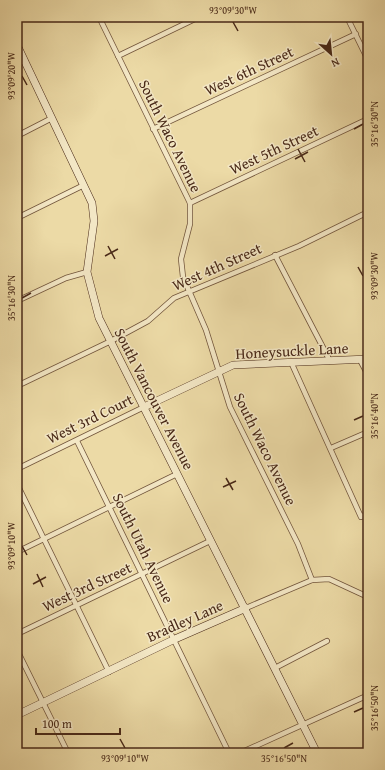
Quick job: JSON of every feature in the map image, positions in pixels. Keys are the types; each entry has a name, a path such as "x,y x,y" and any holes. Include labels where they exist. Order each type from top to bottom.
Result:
{"street":[{"name":"South Waco Avenue","path":"99,17 190,204 190,224 181,259 183,277 206,330 230,407 298,544 312,580"},
{"path":"118,56 199,17"},
{"path":"347,17 368,60"},
{"name":"West 6th Street","path":"153,129 356,34"},
{"name":"South Vancouver Avenue","path":"18,49 92,203 94,222 87,272 99,318 210,541 246,608 317,753"},
{"path":"17,136 52,118"},
{"name":"West 5th Street","path":"190,204 368,118"},
{"path":"17,218 84,185"},
{"name":"West 4th Street","path":"17,386 111,341 155,317 174,298 299,246 368,212"},
{"path":"275,255 330,361"},
{"path":"17,301 66,278 87,272"},
{"path":"364,360 368,375"},
{"name":"Honeysuckle Lane","path":"218,372 233,366 291,362 364,360"},
{"path":"291,362 361,516 368,513"},
{"name":"West 3rd Court","path":"17,469 218,372"},
{"path":"331,448 368,432"},
{"name":"South Utah Avenue","path":"77,441 175,639 229,753"},
{"path":"17,552 177,474"},
{"path":"17,484 109,672"},
{"name":"West 3rd Street","path":"17,634 210,541"},
{"name":"Bradley Lane","path":"17,715 175,639 312,580 329,579 368,597"},
{"path":"275,668 328,641"},
{"path":"17,650 68,753"},
{"path":"240,753 364,697"}]}
